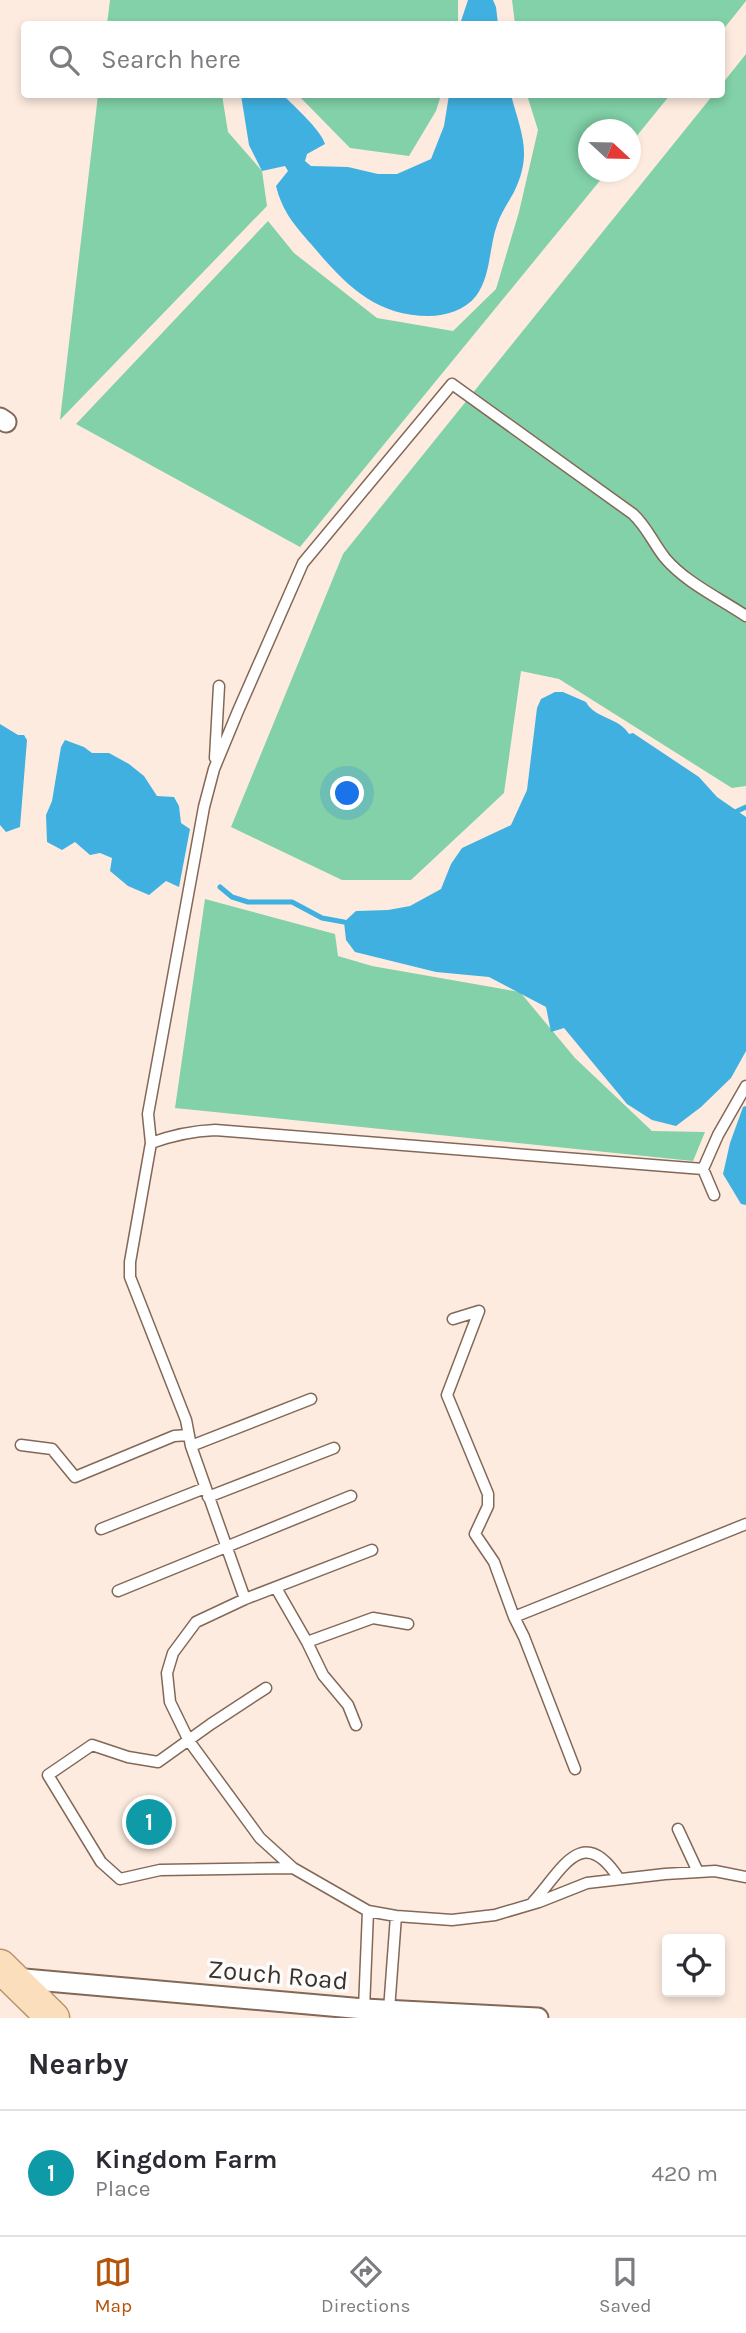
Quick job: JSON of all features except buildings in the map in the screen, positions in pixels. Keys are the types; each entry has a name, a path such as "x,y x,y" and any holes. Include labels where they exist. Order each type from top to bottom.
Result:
{"main road":[{"path":"7,1972 53,2018"}],"street":[{"name":"Zouch Road","path":"7,1972 364,2008 538,2018"}],"lane":[{"path":"214,769 303,563 452,384 633,513 646,526 665,558 678,571 746,616"},
{"path":"219,687 214,769 186,898 148,1114 151,1143 130,1262 130,1277 186,1420 190,1441 245,1599"},
{"path":"715,1195 703,1169 718,1135 746,1086"},
{"path":"151,1143 170,1136 215,1130 703,1169"},
{"path":"453,1320 479,1311 447,1395 488,1494 488,1506 475,1534 494,1562 575,1769"},
{"path":"21,1445 52,1449 75,1477 174,1436 190,1441 311,1399"},
{"path":"101,1529 334,1448"},
{"path":"118,1591 351,1496"},
{"path":"514,1617 746,1524"},
{"path":"372,1550 245,1599 195,1622 173,1653 167,1673 170,1702 189,1741 260,1838 293,1868 368,1911 452,1920 495,1915 587,1883 716,1871 746,1877"},
{"path":"276,1588 323,1675 348,1705 356,1725"},
{"path":"307,1642 373,1618 408,1624"},
{"path":"266,1688 158,1762 128,1757 92,1745 48,1775 101,1861 120,1879 160,1870 293,1868"},
{"path":"678,1829 698,1872"},
{"path":"530,1905 565,1862 583,1853 602,1857 619,1879"},
{"path":"364,2008 368,1911"},
{"path":"389,2010 396,1916"}],"green space":[{"path":"110,0 458,0 458,21 107,21"},
{"path":"512,0 746,0 725,27 725,21 515,21"},
{"path":"746,54 746,786 732,788 559,679 521,671 504,793 411,880 342,880 231,827 343,554 711,98 725,98 725,80"},
{"path":"98,98 222,98 228,132 262,171 267,206 60,420"},
{"path":"301,98 440,98 436,111 409,156 350,148"},
{"path":"528,98 668,98 641,131 641,119 578,119 578,182 599,182 300,547 76,424 268,221 294,253 377,318 453,331 496,289 519,212 538,130"},
{"path":"205,899 335,934 338,956 372,966 520,992 575,1058 652,1131 705,1132 693,1161 175,1108"}],"water":[{"path":"468,0 493,0 498,21 461,21"},
{"path":"241,98 286,98 318,132 325,144 307,154 305,161 311,166 348,167 378,174 397,174 431,159 444,126 449,98 512,98 524,154 520,178 494,234 481,288 476,296 461,308 442,315 429,316 409,315 376,304 348,284 285,211 276,186 288,171 285,166 262,171 249,145"},
{"path":"555,692 563,692 586,702 595,712 619,724 629,734 633,733 699,777 717,797 746,817 746,1051 731,1078 701,1107 676,1126 652,1120 627,1104 564,1028 551,1032 546,1007 489,977 436,972 355,952 346,940 344,922 356,911 410,906 441,889 451,864 462,848 511,825 527,790 537,708 541,699"},
{"path":"0,724 18,735 24,735 27,740 20,827 6,832 0,825"},
{"path":"65,740 92,753 109,753 144,776 157,796 174,797 179,806 181,823 190,829 179,887 166,881 149,895 128,886 110,871 112,858 100,853 90,855 75,842 62,850 47,842 46,815 52,801 61,747"},
{"path":"746,1106 746,1205 741,1204 723,1174 730,1143 743,1107"}],"waterway":[{"path":"733,813 746,807"},
{"path":"220,887 232,897 248,902 292,902 322,918 344,922"}],"place":[{"name":"Kingdom Farm","path":"149,1822"}]}
